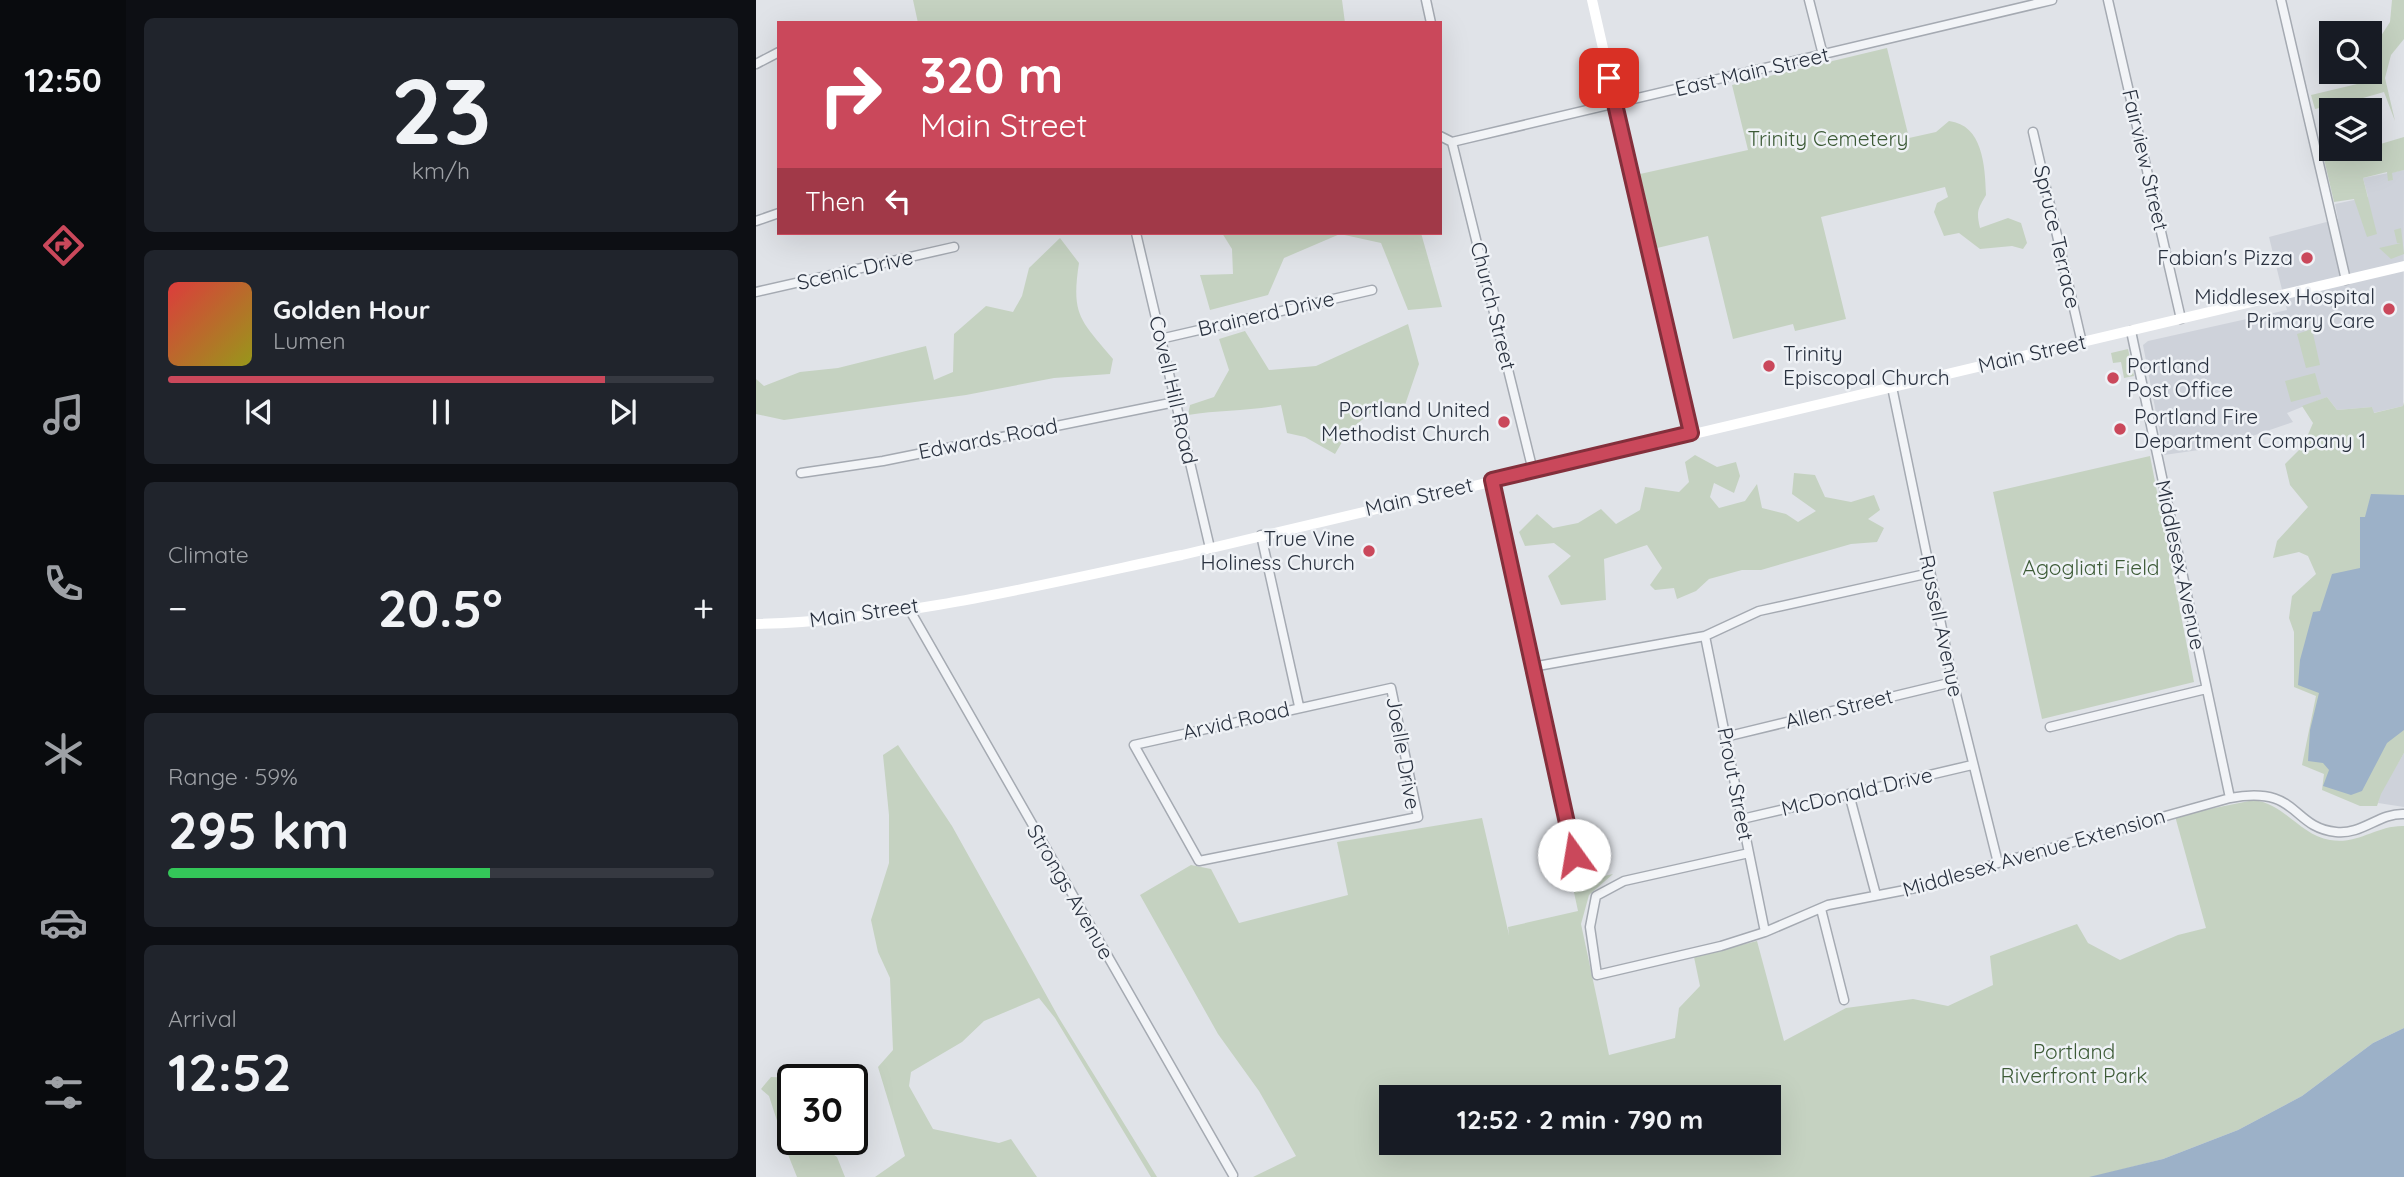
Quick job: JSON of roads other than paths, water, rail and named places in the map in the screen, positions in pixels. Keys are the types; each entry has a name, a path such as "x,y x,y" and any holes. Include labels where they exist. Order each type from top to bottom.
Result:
{"main road":[{"path":"1592,0 1691,433"},
{"name":"Main Street","path":"756,624 831,619 1040,585 1210,548 2404,266"}],"street":[{"path":"1426,0 1431,21"},
{"path":"1809,0 1823,55"},
{"name":"East Main Street","path":"1452,142 2052,0"},
{"name":"Fairview Street","path":"2108,0 2181,319"},
{"path":"2281,0 2346,280"},
{"path":"756,64 777,53"},
{"name":"Spruce Terrace","path":"2033,132 2081,343"},
{"path":"1442,137 1452,142"},
{"name":"Church Street","path":"1452,142 1533,471"},
{"path":"756,221 777,214"},
{"name":"Covell Hill Road","path":"1136,235 1210,548"},
{"name":"Scenic Drive","path":"756,292 954,247"},
{"name":"Brainerd Drive","path":"1160,339 1371,290"},
{"name":"Middlesex Avenue","path":"2131,331 2230,798"},
{"name":"Russell Avenue","path":"1892,387 1953,682 1998,863"},
{"name":"Edwards Road","path":"801,473 883,461 1175,402"},
{"path":"1492,480 1580,882"},
{"name":"Arvid Road","path":"1199,861 1134,745 1299,706 1261,535"},
{"path":"1532,667 1705,636 1759,611 1930,573"},
{"name":"Strongs Avenue","path":"908,607 1233,1175"},
{"name":"Prout Street","path":"1705,636 1765,932"},
{"name":"Allen Street","path":"1725,737 1953,682"},
{"name":"Joelle Drive","path":"1199,861 1418,817 1391,688 1299,706"},
{"path":"2050,727 2206,689"},
{"name":"McDonald Drive","path":"1742,819 1972,765"},
{"path":"1849,794 1876,895"},
{"name":"Middlesex Avenue Extension","path":"1749,853 1624,881 1596,897 1590,927 1597,975 1765,932 1821,909 1936,884 1998,863 2230,798 2251,794 2277,797 2317,826 2338,832 2357,831 2386,816 2404,814"},
{"path":"1821,909 1844,1000"}],"water":[{"path":"2371,494 2404,495 2404,730 2387,743 2362,791 2351,795 2323,786 2329,770 2323,763 2308,761 2310,730 2319,693 2298,685 2300,660 2313,612 2320,611 2332,574 2360,568 2360,517 2365,517"},
{"path":"2404,1028 2404,1177 2089,1177 2163,1159 2238,1130 2302,1096 2373,1043"}],"place":[{"name":"Fabian's Pizza","path":"2307,258"},
{"name":"Middlesex Hospital Primary Care","path":"2389,309"},
{"name":"Trinity Episcopal Church","path":"1769,366"},
{"name":"Portland Post Office","path":"2113,378"},
{"name":"Portland United Methodist Church","path":"1504,422"},
{"name":"Portland Fire Department Company 1","path":"2120,429"},
{"name":"True Vine Holiness Church","path":"1369,551"}],"park label":[{"name":"Trinity Cemetery","path":"1828,139"},
{"name":"Agogliati Field","path":"2091,568"},
{"name":"Portland Riverfront Park","path":"2074,1064"}]}
